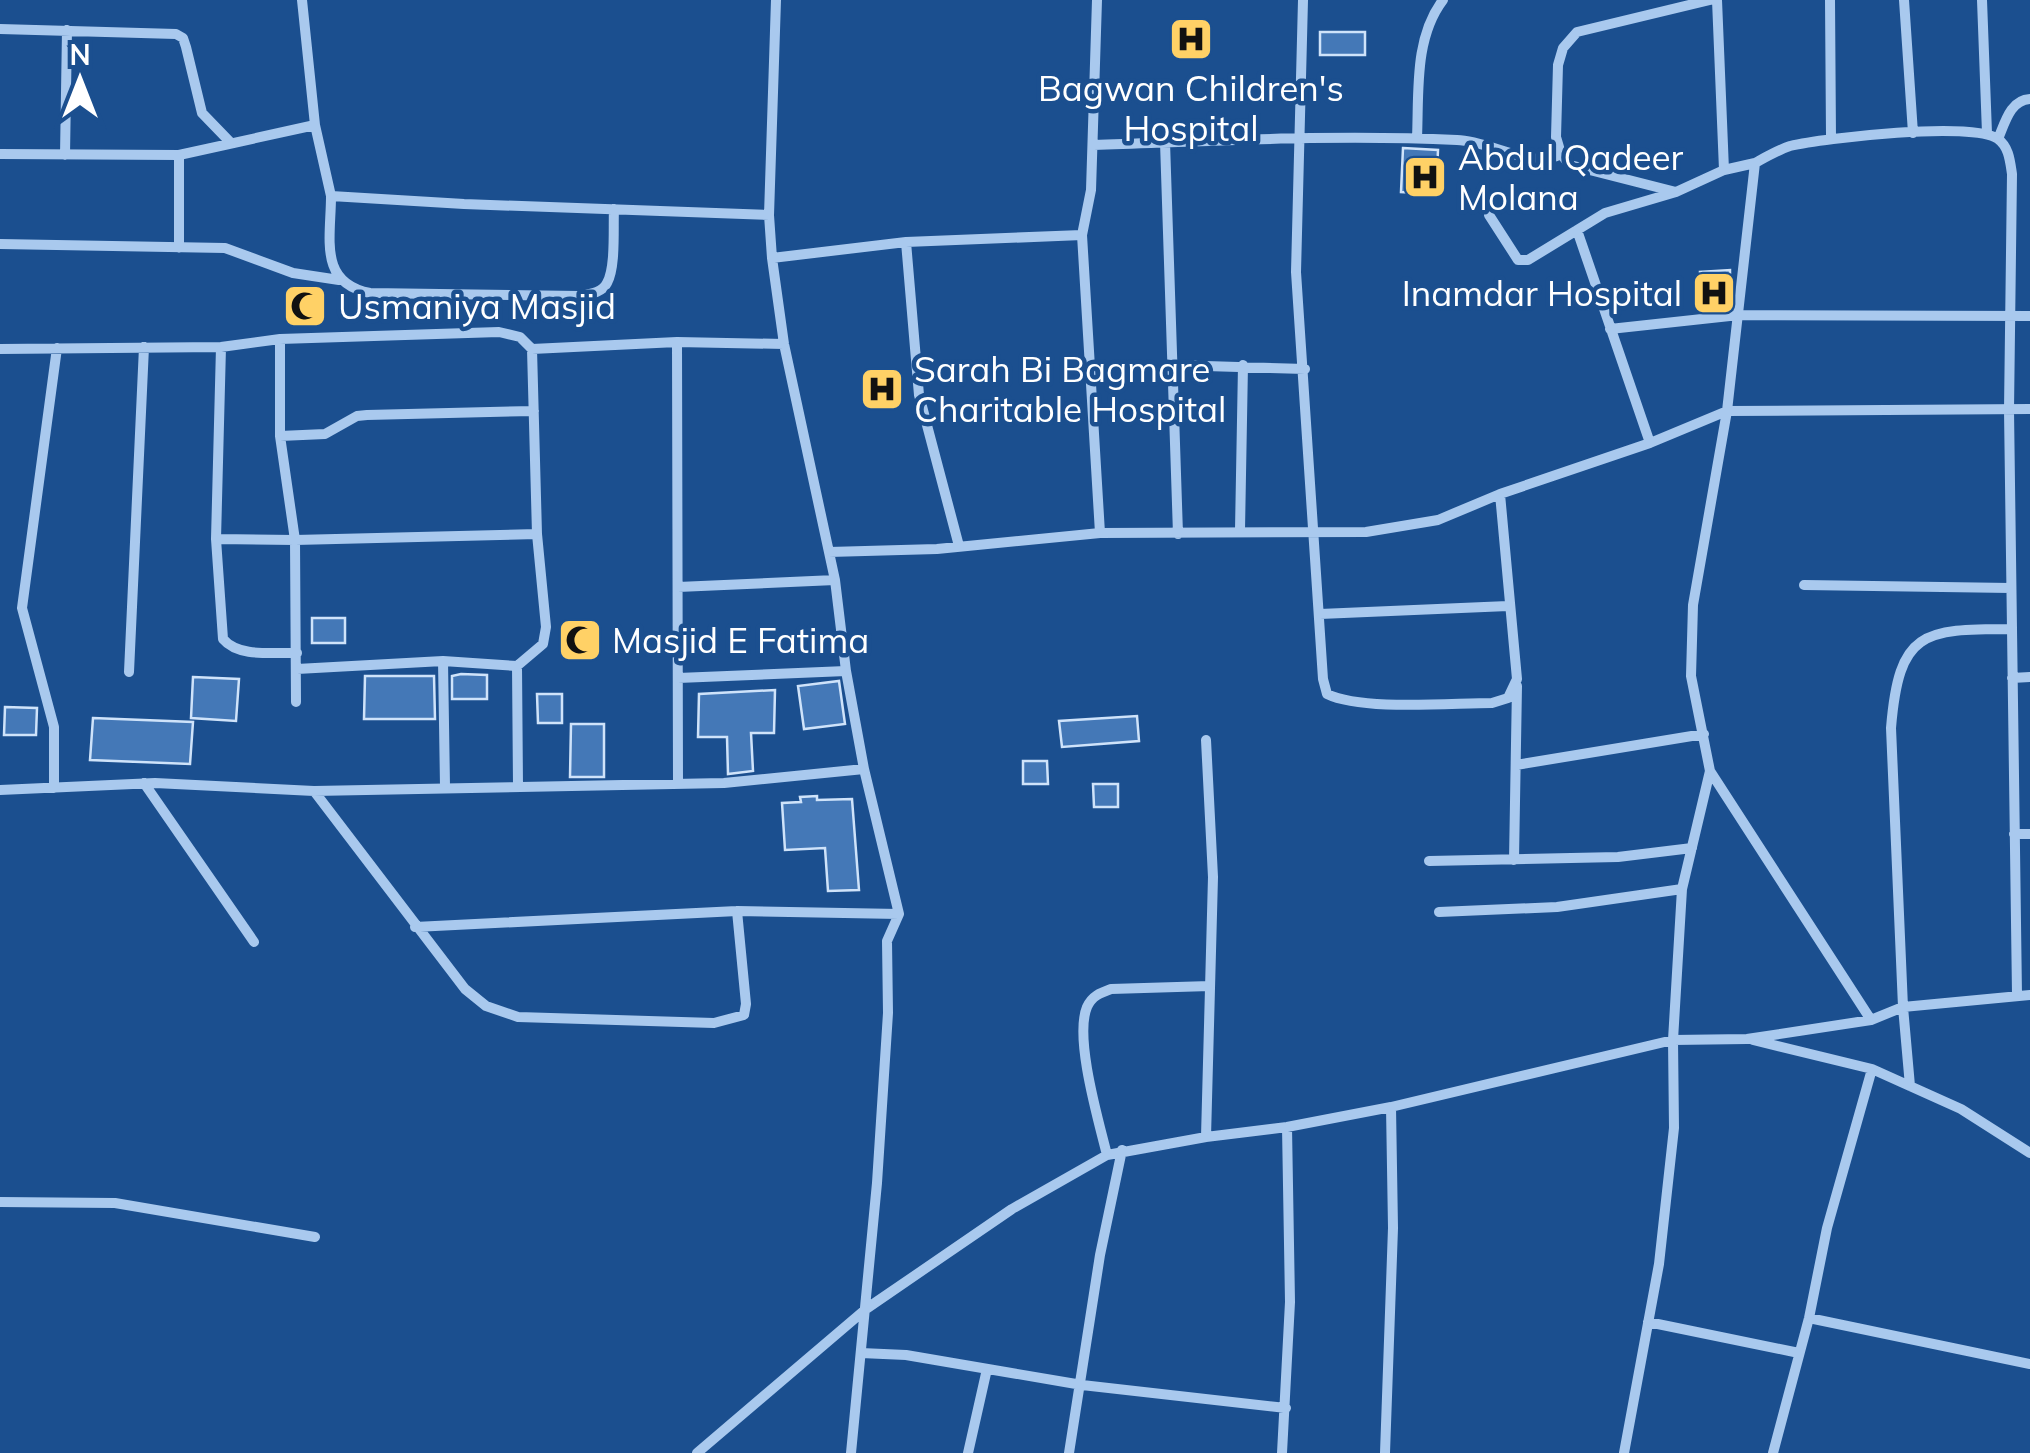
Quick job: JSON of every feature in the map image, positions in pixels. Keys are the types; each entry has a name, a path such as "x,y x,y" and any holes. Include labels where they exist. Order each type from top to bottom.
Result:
{"street":[{"path":"302,0 316,124 331,196 331,259 340,280 352,290 370,294 579,296 596,292 607,284 614,209"},
{"path":"776,0 769,215 772,258 784,344 835,580 864,770 899,914 887,941 887,1032 851,1453"},
{"path":"1098,0 1091,190 1082,235 1100,532"},
{"path":"1303,0 1296,272 1305,369 1312,533 1327,694 1339,700 1492,703 1508,698 1517,678"},
{"path":"1417,138 1420,68 1427,24 1443,0"},
{"path":"1676,192 1580,170 1561,154 1556,137 1558,65 1563,48 1577,32 1713,0 1724,170"},
{"path":"1830,0 1831,137"},
{"path":"1904,0 1913,133"},
{"path":"1982,0 1987,134"},
{"path":"0,29 164,32 183,38 202,112 231,144"},
{"path":"65,155 67,30"},
{"path":"1998,139 2012,108 2022,99 2030,98"},
{"path":"0,154 178,155 316,124"},
{"path":"1490,215 1518,260 1541,254 1606,213 1676,192 1784,148 1831,137 1987,134 1998,139 2008,153 2012,174 2009,410 2017,995"},
{"path":"1094,145 1417,138 1465,140 1530,159 1549,161 1561,154"},
{"path":"1165,142 1178,534"},
{"path":"178,155 178,248"},
{"path":"1624,1453 1659,1264 1674,1128 1673,1040 1682,889 1710,772 1692,676 1693,604 1727,410 1755,163"},
{"path":"331,196 769,215"},
{"path":"1577,230 1650,443"},
{"path":"772,258 906,242 1082,235"},
{"path":"906,242 919,395 959,546"},
{"path":"0,244 226,248 293,272 340,280"},
{"path":"1610,329 1738,316 2030,316"},
{"path":"0,348 221,346 280,339 499,332 520,337 532,349 537,534 546,627 543,644 517,666 443,662 297,668"},
{"path":"280,339 280,436 295,540 296,702"},
{"path":"532,349 678,342 784,344"},
{"path":"678,342 678,784"},
{"path":"221,346 216,539 223,639 231,648 242,651 297,653"},
{"path":"128,672 144,347"},
{"path":"54,788 54,727 22,608 57,348"},
{"path":"1172,365 1305,369"},
{"path":"1240,530 1242,365"},
{"path":"829,552 959,546 1100,532 1366,532 1438,520 1500,494 1650,443 1727,410 2030,409"},
{"path":"280,436 325,434 357,416 367,415 534,411"},
{"path":"1500,494 1517,678 1514,860"},
{"path":"216,539 537,534"},
{"path":"678,588 835,580"},
{"path":"1804,585 2012,588"},
{"path":"1320,614 1508,606"},
{"path":"1910,1086 1903,1007 1892,728 1895,686 1903,661 1923,638 1952,629 2012,629"},
{"path":"443,662 446,786"},
{"path":"517,666 518,786"},
{"path":"678,678 846,671"},
{"path":"2012,678 2030,677"},
{"path":"1516,765 1704,734"},
{"path":"1206,740 1213,877 1206,1137"},
{"path":"0,790 144,784 314,790 724,783 864,770"},
{"path":"1710,772 1871,1020"},
{"path":"144,784 254,942"},
{"path":"314,790 464,988 486,1006 518,1018 714,1023 744,1015 737,911"},
{"path":"2014,834 2030,834"},
{"path":"1429,861 1618,857 1692,848"},
{"path":"1440,912 1557,907 1682,889"},
{"path":"415,926 737,911 899,914"},
{"path":"1107,1155 1086,1055 1084,1017 1088,1003 1097,994 1111,989 1210,986"},
{"path":"698,1453 866,1309 1012,1209 1107,1155 1206,1137 1287,1128 1391,1107 1673,1040 1747,1038 1871,1020 1903,1007 2030,995"},
{"path":"1747,1038 1872,1069 1960,1108 2030,1153"},
{"path":"1774,1453 1809,1318 1827,1228 1872,1069"},
{"path":"1385,1453 1392,1228 1391,1107"},
{"path":"1282,1453 1290,1302 1287,1128"},
{"path":"1069,1453 1100,1255 1122,1150"},
{"path":"0,1202 115,1204 315,1237"},
{"path":"1809,1318 2030,1364"},
{"path":"1648,1322 1799,1353"},
{"path":"861,1353 906,1355 1082,1385 1286,1408"},
{"path":"968,1453 987,1368"}],"building":[{"path":"1199,25 1200,51 1179,52 1178,26"},
{"path":"1320,32 1365,32 1365,55 1320,55"},
{"path":"1403,148 1438,150 1436,194 1401,192"},
{"path":"1730,270 1730,307 1702,310 1700,272"},
{"path":"870,378 897,378 897,406 869,406"},
{"path":"312,618 345,618 345,643 312,643"},
{"path":"487,675 487,699 452,699 452,676"},
{"path":"365,676 434,676 435,719 364,719"},
{"path":"193,677 239,679 236,721 191,718"},
{"path":"839,681 845,724 804,729 798,686"},
{"path":"775,690 774,733 751,733 753,771 728,774 727,737 698,737 699,694"},
{"path":"537,694 562,694 562,723 538,723"},
{"path":"5,707 37,708 36,735 4,735"},
{"path":"1137,716 1139,741 1062,747 1059,721"},
{"path":"93,718 193,722 190,764 90,760"},
{"path":"571,724 604,724 604,777 570,777"},
{"path":"1023,761 1047,761 1048,784 1023,784"},
{"path":"1093,784 1118,784 1118,807 1094,807"},
{"path":"817,796 817,800 852,799 859,890 828,891 825,848 785,850 782,803"}],"place":[{"name":"Bagwan Children's Hospital","path":"1191,39"},
{"name":"Abdul Qadeer Molana","path":"1425,177"},
{"name":"Inamdar Hospital","path":"1714,293"},
{"name":"Usmaniya Masjid","path":"305,306"},
{"name":"Sarah Bi Bagmare Charitable Hospital","path":"882,389"},
{"name":"Masjid E Fatima","path":"580,640"}]}
